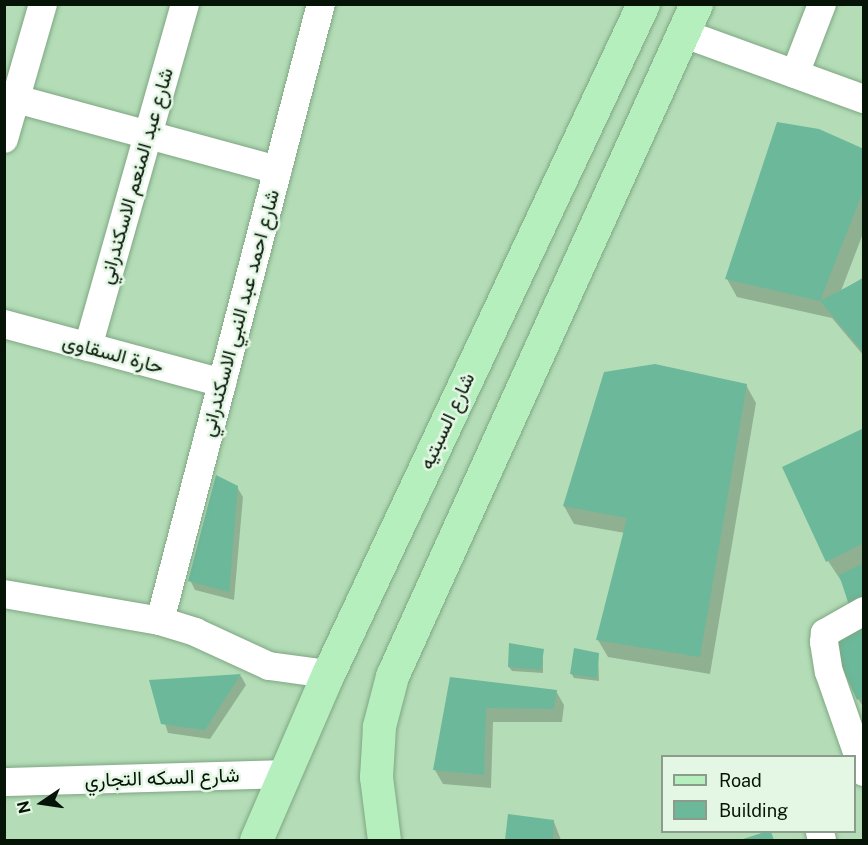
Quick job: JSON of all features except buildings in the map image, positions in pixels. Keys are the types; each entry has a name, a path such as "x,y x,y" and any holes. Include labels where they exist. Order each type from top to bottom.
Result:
{"main road":[{"name":"شارع السبتيه","path":"256,840 328,674 643,4"},
{"path":"384,840 376,777 379,726 392,676 690,19"}],"street":[{"path":"4,139 43,4"},
{"name":"شارع عبد المنعم الاسكندراني","path":"88,347 185,4"},
{"name":"شارع احمد عبد النبي الاسكندراني","path":"160,621 321,4"},
{"path":"795,74 822,4"},
{"path":"690,19 795,74 864,99"},
{"path":"16,99 278,170"},
{"name":"حارة السقاوى","path":"4,324 222,383"},
{"path":"4,594 160,621 195,632 269,666 328,674"},
{"path":"864,611 825,633 824,642 829,672 864,772"},
{"name":"شارع السكه التجاري","path":"4,782 283,774"}]}
